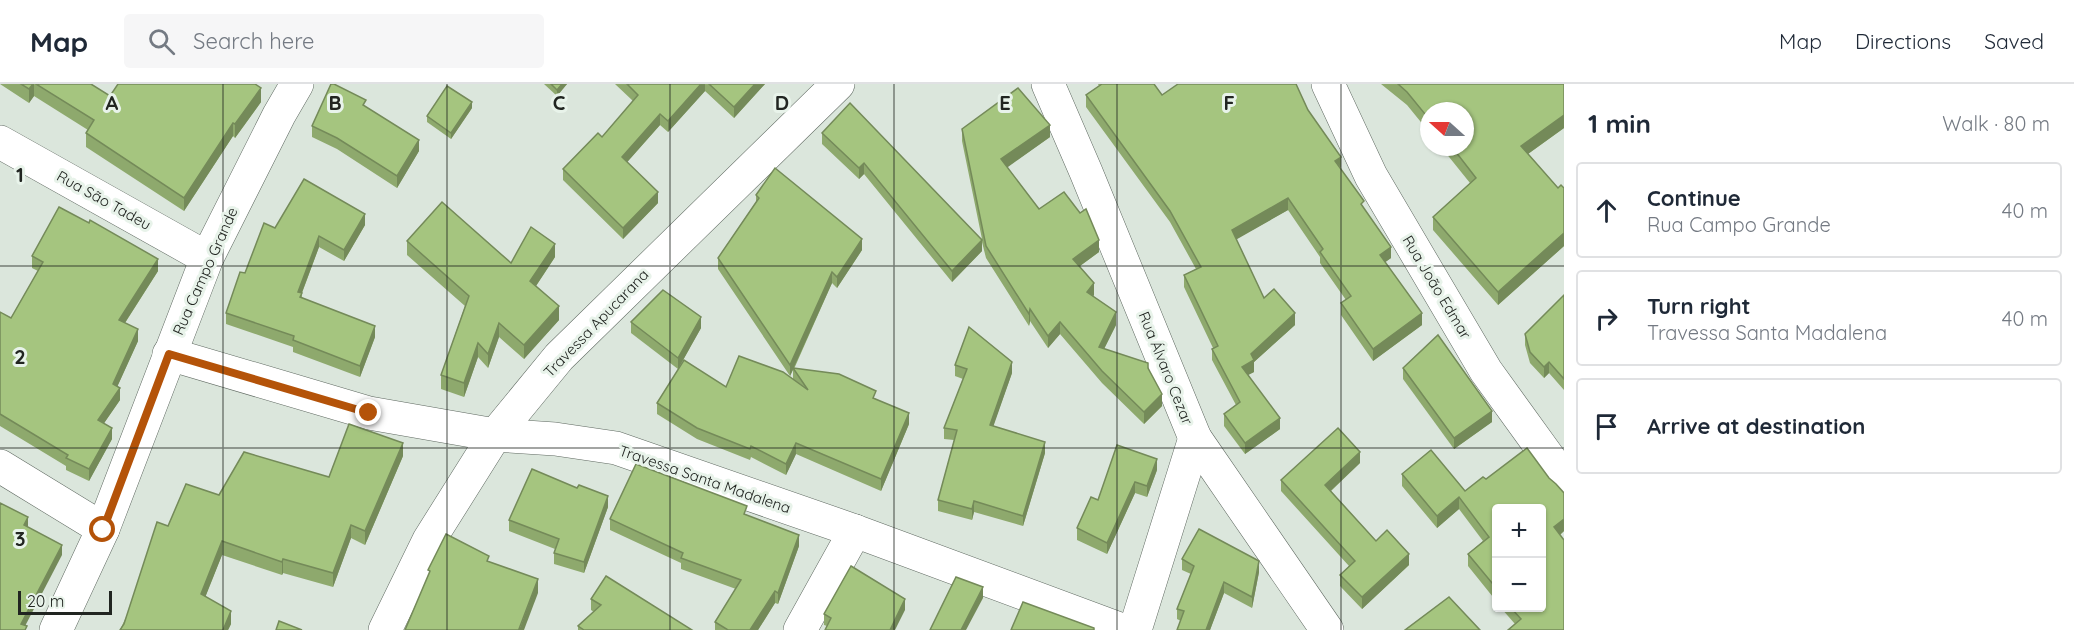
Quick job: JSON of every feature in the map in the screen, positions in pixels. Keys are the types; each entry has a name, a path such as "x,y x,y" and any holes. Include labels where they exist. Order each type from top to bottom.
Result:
{"street":[{"name":"Rua Campo Grande","path":"56,630 103,530 207,258 297,84"},
{"name":"Travessa Apucarana","path":"385,630 429,540 495,435 559,357 838,84"},
{"name":"Rua Álvaro Cezar","path":"1048,84 1195,438 1327,630"},
{"name":"Rua João Edmar","path":"1328,84 1371,176 1464,334 1486,370 1564,479"},
{"name":"Rua São Tadeu","path":"0,142 207,258"},
{"name":"Travessa Santa Madalena","path":"169,354 369,413 495,435 555,439 616,448 855,531 1122,630"},
{"path":"1136,630 1195,438"},
{"path":"0,466 103,530"},
{"path":"800,630 855,531"}],"building":[{"path":"21,84 33,84 29,89"},
{"path":"36,84 91,84 110,96 118,84 255,84 261,88 235,124 233,123 184,198 86,133 94,120"},
{"path":"331,84 366,100 363,105 419,140 397,176 337,138 312,126"},
{"path":"551,84 562,84 557,90"},
{"path":"627,84 701,84 668,121 660,114 622,157 658,192 623,228 563,169 598,133 602,137 638,95"},
{"path":"709,84 755,84 734,107"},
{"path":"1102,84 1154,84 1162,95 1178,84 1296,84 1308,110 1341,157 1335,161 1364,201 1361,204 1391,247 1380,255 1422,313 1373,349 1341,303 1351,296 1320,252 1323,249 1288,198 1232,230 1264,298 1274,289 1295,313 1251,354 1254,360 1242,367 1280,418 1245,443 1224,414 1240,402 1212,349 1218,346 1184,275 1201,267 1170,211 1086,95"},
{"path":"1398,84 1564,84 1564,115 1521,146 1558,188 1561,185 1564,188 1564,233 1498,292 1433,217 1476,178 1459,156 1474,156 1474,102 1420,102 1420,108"},
{"path":"447,86 472,102 451,133 427,116"},
{"path":"1018,88 1050,125 1001,159 1039,209 1064,192 1080,213 1086,209 1099,240 1073,259 1094,283 1087,292 1116,312 1099,347 1148,363 1148,368 1162,394 1144,412 1102,371 1060,322 1048,336 1030,309 1029,314 986,246 962,129"},
{"path":"850,103 982,240 952,271 864,163 859,168 822,133"},
{"path":"775,168 862,239 837,277 832,272 790,365 718,258 759,198 756,195"},
{"path":"304,179 365,214 344,250 319,236 298,292 302,293 300,297 375,326 360,366 293,340 294,336 226,313 240,272 245,273 264,223 275,228"},
{"path":"442,202 511,263 531,227 555,244 530,281 559,306 524,345 499,323 488,354 478,343 464,383 441,375 469,296 407,241"},
{"path":"59,207 89,223 90,220 158,259 119,320 138,329 113,384 120,388 98,420 112,428 89,469 66,458 68,455 0,414 0,312 11,318 43,262 32,256"},
{"path":"663,290 701,317 678,358 631,322"},
{"path":"1564,295 1564,379 1549,362 1544,367 1530,352 1525,334"},
{"path":"969,327 1012,362 990,425 1045,442 1023,516 974,501 972,509 938,500 957,430 944,428 967,369 955,365"},
{"path":"1438,335 1492,411 1454,438 1403,368"},
{"path":"739,356 783,372 808,390 793,368 839,374 876,391 873,398 909,413 881,479 796,443 786,464 751,446 750,449 697,428 657,403 684,360 726,387"},
{"path":"349,424 403,443 365,531 351,525 333,573 283,559 282,562 222,541 201,594 231,611 223,630 120,630 124,624 157,522 168,526 186,484 219,495 244,452 329,477"},
{"path":"1338,428 1360,452 1325,485 1376,541 1387,530 1409,554 1362,597 1340,575 1355,561 1281,480"},
{"path":"1117,445 1157,459 1147,486 1135,482 1107,543 1077,528 1091,497 1098,500"},
{"path":"1527,448 1549,478 1564,493 1564,519 1554,527 1564,540 1564,630 1508,630 1521,619 1515,612 1546,612 1546,504 1492,504 1492,583 1468,554 1489,537 1459,497 1437,516 1402,474 1431,450 1465,491 1483,477 1486,479"},
{"path":"636,464 747,506 744,514 799,535 778,593 775,591 750,630 728,630 715,622 741,580 681,558 683,553 610,519"},
{"path":"532,469 577,488 579,485 608,496 584,562 554,553 559,539 509,520"},
{"path":"0,503 28,517 24,525 62,545 21,624 27,626 25,630 0,630"},
{"path":"1199,529 1259,561 1252,597 1224,582 1206,630 1177,630 1184,611 1177,609 1194,566 1182,559"},
{"path":"446,534 489,556 487,561 538,579 519,629 522,630 405,630 430,571 428,570"},
{"path":"851,566 905,599 890,630 825,630 831,618 824,614"},
{"path":"606,576 692,630 584,630 578,626 601,605 591,599"},
{"path":"956,577 983,587 961,630 930,630"},
{"path":"1449,597 1480,630 1405,630"},
{"path":"1023,602 1094,628 1094,630 1011,630"},
{"path":"279,621 302,630 276,630"}],"route":[{"path":"103,530 169,354 369,413"}]}
